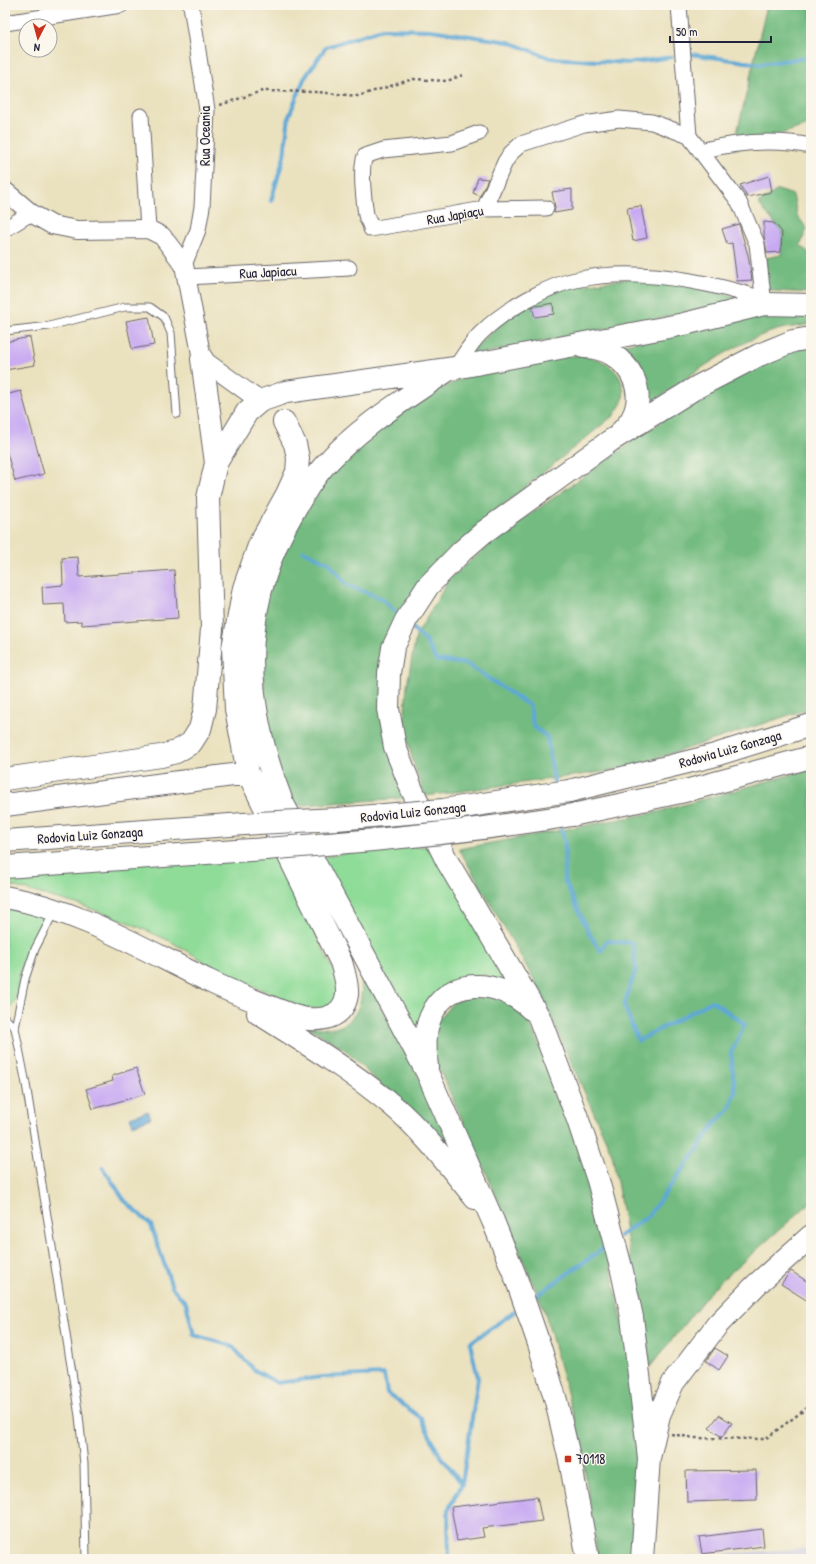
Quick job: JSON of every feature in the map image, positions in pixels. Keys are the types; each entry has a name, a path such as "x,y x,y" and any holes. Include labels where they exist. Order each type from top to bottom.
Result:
{"highway":[{"path":"5,778 161,756 176,752 191,743 201,722 209,676 212,628 208,498 216,463 247,412 260,402 286,392 451,369 684,324 764,302 811,305"},
{"path":"649,1458 636,1344 622,1271 598,1180 578,1120 539,1017 447,861 412,790 395,747 388,709 389,673 393,648 406,620 428,586 462,551 484,532 610,441 697,387 738,364 793,341 811,338"},
{"path":"563,347 602,348 616,355 627,366 635,380 638,395 636,411 629,425 610,441"},
{"path":"202,359 216,463"},
{"path":"451,369 360,432 324,467 296,505 275,546 261,588 255,618 252,679 259,733 282,802 427,1072 493,1221 516,1278 548,1372 571,1465 588,1559"},
{"path":"260,402 284,422 311,455 314,465 314,480"},
{"path":"5,897 55,909 97,926 210,982 307,1020 322,1020 334,1015 342,1007 346,996 346,979 341,962 248,773 236,709 233,648 244,588 260,543 287,494 297,472 298,458 295,444 284,422"},
{"name":"Rodovia Luiz Gonzaga","path":"5,841 258,823 337,819 443,810 569,790 712,756 811,725"},
{"name":"Rodovia Luiz Gonzaga","path":"5,867 389,840 489,829 572,815 685,791 811,757"},
{"path":"5,805 248,773"},
{"path":"210,982 345,1068 393,1105 438,1153 493,1221"},
{"path":"427,1072 425,1046 427,1029 439,1004 451,993 462,988 479,985 513,994 539,1017"},
{"path":"642,1559 649,1458 659,1415 673,1383 694,1353 717,1325 756,1285 811,1236"}],"street":[{"path":"5,23 121,5"},
{"name":"Rua Oceania","path":"186,271 198,230 202,207 207,110 191,5"},
{"path":"451,369 479,334 499,318 545,291 580,279 638,275 672,278 732,289 764,302 757,244 739,202 689,136 680,5"},
{"path":"141,116 148,229"},
{"path":"484,209 505,162 511,153 521,144 584,124 619,119 652,122 689,136"},
{"name":"Rua Japiaçu","path":"479,134 452,143 383,150 365,156 363,171 366,215 371,222 371,229 484,209 546,208"},
{"path":"700,151 740,143 797,143 811,146"},
{"path":"5,191 31,213 52,225 78,230 148,229 162,236 186,271 202,359 260,402"},
{"path":"5,229 31,213"},
{"name":"Rua Japiacu","path":"186,271 349,268"}],"lane":[{"path":"5,331 49,326 125,307 150,307 164,317 171,333 177,414"},
{"path":"55,909 35,949 25,979 15,1028 28,1092 79,1416 84,1464 86,1559"},
{"path":"5,1018 15,1028"}],"path":[{"path":"207,110 262,91 317,92 358,96 413,79 447,81 465,74"},
{"path":"655,1430 694,1438 766,1438 811,1404"}],"shaded area":[{"path":"811,1548 811,1559 680,1559 679,1557"}],"green space":[{"path":"767,5 811,5 811,124 733,150"},
{"path":"778,190 793,195 797,215 807,229 800,245 811,255 811,293 775,291 767,288 766,258 781,255 782,232 758,203"},
{"path":"646,276 751,300 465,357 515,311 562,288"},
{"path":"811,310 811,324 781,329 764,334 747,342 712,361 650,404 648,385 644,370 636,358 621,345 773,312"},
{"path":"811,345 811,708 624,769 425,796 413,762 404,725 407,685 416,636 450,578 500,536 637,438 742,368"},
{"path":"561,355 589,357 600,360 611,367 620,378 623,385 624,392 621,405 614,415 485,520 388,650 405,798 290,806 264,733 262,609 285,547 318,487 354,450 411,404 471,374"},
{"path":"811,769 811,1202 713,1288 650,1367 612,1154 535,981 459,849 658,812"},
{"path":"382,846 436,847 518,989 484,975 459,979 419,1039 320,858"},
{"path":"275,849 341,987 335,1002 327,1009 304,1008 224,973 170,941 123,920 80,905 5,884 5,874"},
{"path":"303,857 457,1150 454,1164 408,1112 343,1048 307,1026 335,1028 348,1021 353,1016 360,1004 362,989 360,976 356,965"},
{"path":"5,906 44,915 19,975 17,998 8,1012 5,1005"},
{"path":"498,994 524,1011 563,1098 603,1232 635,1381 637,1455 633,1559 598,1559 580,1439 544,1309 488,1177 431,1051 437,1021 453,1003 465,998"}],"water":[{"path":"148,1111 151,1118 133,1125 130,1117"}],"building":[{"path":"769,176 772,192 747,197 740,185"},
{"path":"478,178 488,179 480,196 473,193"},
{"path":"572,189 572,210 554,213 555,207 552,192"},
{"path":"641,206 647,238 633,241 627,208"},
{"path":"764,222 774,223 782,232 781,252 767,253 764,236"},
{"path":"739,224 748,255 752,280 737,281 732,243 727,244 722,229"},
{"path":"553,303 554,314 535,317 532,307"},
{"path":"149,317 154,345 132,349 126,321"},
{"path":"30,337 35,365 5,370 5,342"},
{"path":"21,391 44,474 15,481 5,446 5,395"},
{"path":"78,557 79,577 174,570 178,618 82,625 81,621 65,622 64,604 43,605 42,587 63,585 62,558"},
{"path":"136,1068 145,1094 93,1109 86,1089 113,1081 112,1076"},
{"path":"791,1271 811,1284 811,1303 781,1284"},
{"path":"715,1348 728,1356 719,1370 706,1361"},
{"path":"719,1415 732,1423 722,1437 709,1428"},
{"path":"756,1470 757,1500 687,1502 686,1471"},
{"path":"537,1497 542,1521 482,1528 484,1537 457,1541 451,1507"},
{"path":"762,1529 764,1546 702,1554 699,1537"}],"waterway":[{"path":"271,201 284,156 289,116 304,79 326,47 382,29 431,30 509,42 550,58 629,63 672,57"},
{"path":"690,54 760,64 811,57"},
{"path":"303,551 329,563 347,585 381,598 400,617"},
{"path":"411,627 426,641 436,660 467,664 530,706 533,726 547,737 555,787"},
{"path":"560,823 565,844 564,880 590,935 601,951 607,941 633,943 636,969 624,1005 638,1041 712,1001 745,1024 731,1053 735,1092 729,1110 715,1123 698,1149 648,1216 620,1236"},
{"path":"103,1168 125,1201 151,1225 172,1287 186,1303 194,1335 232,1346 253,1369 277,1383 322,1377 384,1374 387,1393 421,1418 438,1452 462,1484"},
{"path":"536,1296 604,1248"},
{"path":"449,1559 448,1510 462,1484 478,1378 470,1343 514,1312"}],"place":[{"name":"70118","path":"568,1459"}]}
